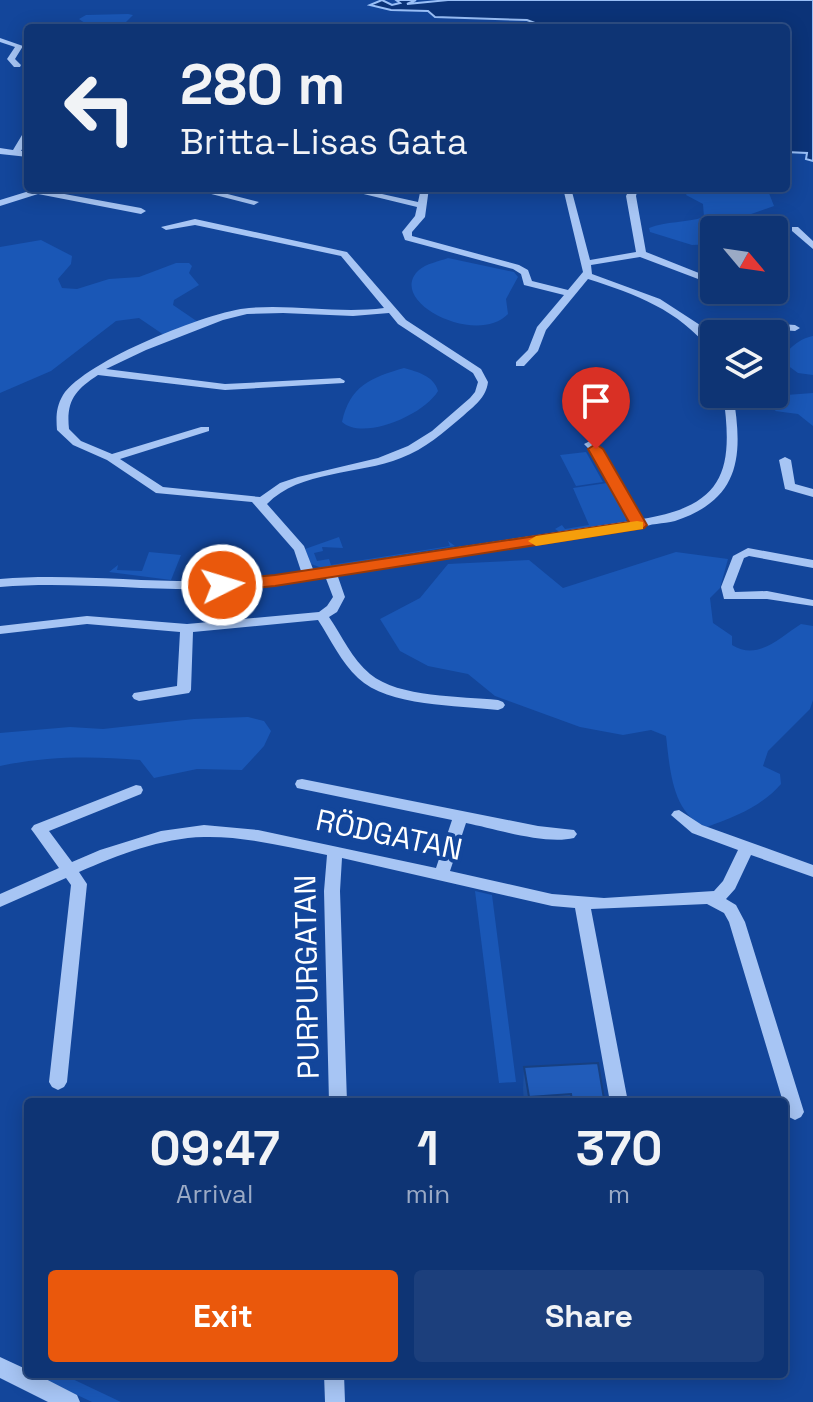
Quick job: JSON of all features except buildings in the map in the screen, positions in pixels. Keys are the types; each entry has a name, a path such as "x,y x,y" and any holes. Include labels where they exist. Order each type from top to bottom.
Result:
{"street":[{"path":"0,40 19,46 11,59 17,65"},
{"path":"16,152 24,139"},
{"path":"0,151 24,153"},
{"path":"0,203 37,192"},
{"path":"53,192 141,211"},
{"path":"210,192 254,202"},
{"path":"361,192 423,206"},
{"path":"425,192 420,217 407,232 408,238 516,267 525,272 528,283 568,293"},
{"path":"568,192 587,269"},
{"path":"632,192 641,254"},
{"path":"166,227 195,222 344,254 367,276 389,310 477,371 482,390 416,448 386,460 289,485 265,496 261,503"},
{"path":"795,229 813,246"},
{"path":"520,364 533,351 541,329 587,269 641,254 700,277"},
{"path":"587,269 644,296 700,332"},
{"path":"309,575 300,549 261,503 243,496 167,493 148,484 111,458 75,442 61,425 65,406 94,371 120,356 234,314 350,315 389,310"},
{"path":"697,329 720,323 795,328"},
{"path":"94,371 225,387 340,381"},
{"path":"0,583 79,578 222,585 330,572 671,518 699,506 724,485 733,467 729,408"},
{"path":"111,458 205,429"},
{"path":"590,444 596,449 639,525"},
{"path":"785,460 789,486 813,493"},
{"path":"810,603 775,595 729,596 726,591 742,554 753,553 813,564"},
{"path":"0,630 87,620 187,628 322,616 339,597 330,572"},
{"path":"322,616 363,675 378,685 402,692 498,705"},
{"path":"139,696 184,690 187,628"},
{"path":"302,784 538,832 569,834"},
{"path":"58,1082 79,884 39,829 136,790"},
{"path":"679,815 697,829 813,871"},
{"path":"441,875 461,816"},
{"name":"RÖDGATAN","path":"0,901 130,845 204,831 258,836 582,904 712,899"},
{"path":"747,847 729,885 712,899 730,909 737,922 795,1112"},
{"name":"PURPURGATAN","path":"335,851 332,891 338,1098"},
{"path":"582,904 618,1098"},
{"path":"0,1367 70,1402"},
{"path":"334,1378 335,1402"}],"shaded area":[{"path":"382,0 392,5 400,3 396,0 416,0 407,4 448,0 813,0 813,161 806,159 807,153 790,152 790,24 538,24 527,20 435,17 428,11 391,10 370,5"},
{"path":"86,15 133,15 124,24 86,24 79,19"},
{"path":"688,192 769,192 774,206 746,216 704,216 703,204 686,195"},
{"path":"700,218 700,245 650,232 649,228 656,226"},
{"path":"41,240 72,256 71,264 58,279 62,288 77,289 109,279 139,277 176,263 189,263 192,266 189,273 199,285 174,300 173,305 198,322 164,335 139,318 116,321 51,371 0,393 0,247"},
{"path":"448,258 514,272 518,277 506,299 508,314 494,323 476,325 457,323 424,306 414,295 412,282 422,268"},
{"path":"813,336 813,375 798,373 788,366 788,352"},
{"path":"404,368 425,375 433,382 438,391 431,400 407,416 378,427 364,429 342,422 350,400 363,385"},
{"path":"813,393 813,426 798,414 775,411 777,408 788,408 788,395"},
{"path":"586,452 603,482 576,486 560,455"},
{"path":"607,483 627,516 626,522 561,533 555,529 562,525 565,529 589,525 573,488"},
{"path":"339,537 343,548 322,547 323,551 314,553 317,561 329,559 331,565 450,546 448,541 455,546 322,568 311,564 305,549"},
{"path":"149,552 181,555 171,580 109,572 118,565 117,570 142,571"},
{"path":"676,552 728,559 720,588 710,598 713,623 732,636 732,645 742,649 759,649 801,624 813,626 813,700 810,709 768,751 763,766 780,774 781,784 757,805 707,827 695,821 680,802 672,776 666,736 651,730 623,735 580,727 495,696 468,674 428,666 400,651 380,619 420,598 448,564 529,560 563,588"},
{"path":"248,717 264,721 271,731 264,746 242,770 197,769 154,778 140,760 52,759 0,766 0,733 70,727 103,729 194,719"},
{"path":"475,891 492,895 516,1082 499,1083"},
{"path":"41,1378 70,1378 121,1402 92,1402"}],"slow traffic":[{"path":"536,541 637,525"}],"route":[{"path":"222,585 275,581 639,525 596,449"}]}
